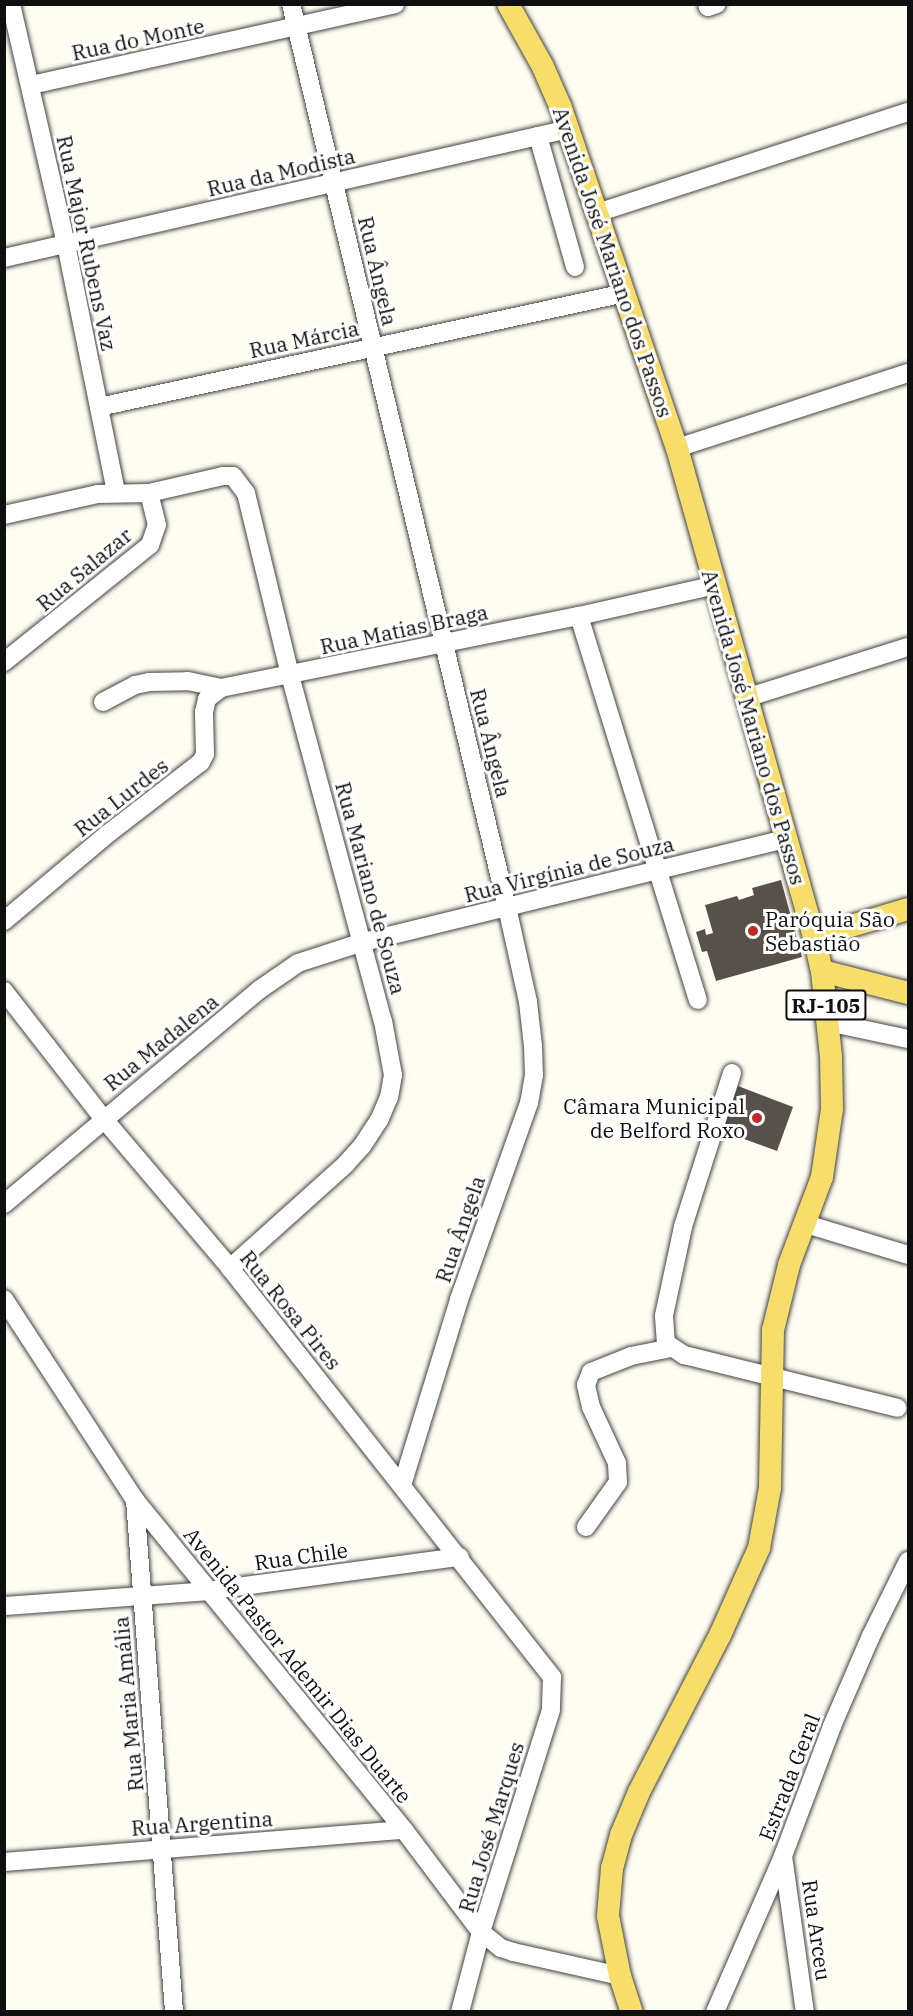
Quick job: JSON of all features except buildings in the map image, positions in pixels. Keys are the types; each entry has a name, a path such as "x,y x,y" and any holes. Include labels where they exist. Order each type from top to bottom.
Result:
{"main road":[{"name":"Avenida José Mariano dos Passos","path":"508,4 543,67 568,129 677,448 814,937 822,971 832,1076 830,1130 822,1177 789,1265 777,1310 771,1352 770,1488 759,1548 720,1635 639,1792 621,1835 612,1868 608,1916 620,1976 632,2012"},
{"path":"814,937 909,909"},
{"path":"822,971 909,993"}],"street":[{"name":"Rua Major Rubens Vaz","path":"11,4 66,244 116,492"},
{"name":"Rua Ângela","path":"291,4 507,907 528,1002 533,1046 532,1091 459,1299 402,1485"},
{"name":"Rua do Monte","path":"30,85 296,28 395,4"},
{"path":"707,4 708,7 717,4"},
{"path":"597,213 909,112"},
{"name":"Rua da Modista","path":"4,258 568,129"},
{"path":"538,136 575,267"},
{"name":"Rua Márcia","path":"99,407 625,293"},
{"path":"677,448 909,373"},
{"name":"Rua Mariano de Souza","path":"149,493 223,476 232,476 246,493 290,675 383,1021 393,1075 389,1097 379,1120 346,1164 230,1268"},
{"path":"4,515 116,492 149,493"},
{"name":"Rua Salazar","path":"4,662 150,544 157,525 149,493"},
{"name":"Rua Matias Braga","path":"104,702 135,685 149,682 188,681 221,688 579,616 715,585"},
{"path":"579,616 698,1000"},
{"path":"746,698 909,646"},
{"name":"Rua Lurdes","path":"4,921 109,833 201,762 205,754 204,712 207,699 221,688"},
{"name":"Rua Virgínia de Souza","path":"363,942 786,839"},
{"name":"Rua Madalena","path":"4,1204 103,1118 277,976 311,957 363,942"},
{"name":"Rua Rosa Pires","path":"4,991 103,1118 230,1268 539,1659"},
{"path":"828,1022 909,1039"},
{"path":"732,1073 683,1227 671,1279 663,1334 671,1348 684,1355 898,1408"},
{"path":"806,1224 909,1255"},
{"name":"Avenida Pastor Ademir Dias Duarte","path":"4,1299 135,1500 404,1830 481,1932 501,1948 513,1952 620,1976"},
{"path":"586,1527 618,1482 617,1462 591,1407 586,1385 591,1372 631,1356 671,1348"},
{"name":"Rua Maria Amália","path":"135,1500 174,2012"},
{"name":"Rua Chile","path":"4,1606 207,1591 460,1557"},
{"name":"Estrada Geral","path":"715,2012 783,1856 836,1716 871,1636 909,1561"},
{"name":"Rua José Marques","path":"460,2012 481,1932 551,1710 553,1681 539,1659"},
{"name":"Rua Argentina","path":"4,1862 404,1830"},
{"name":"Rua Arceu","path":"783,1856 806,2012"}],"place":[{"name":"Paróquia São Sebastião","path":"753,931"},
{"name":"Câmara Municipal de Belford Roxo","path":"757,1118"}]}
